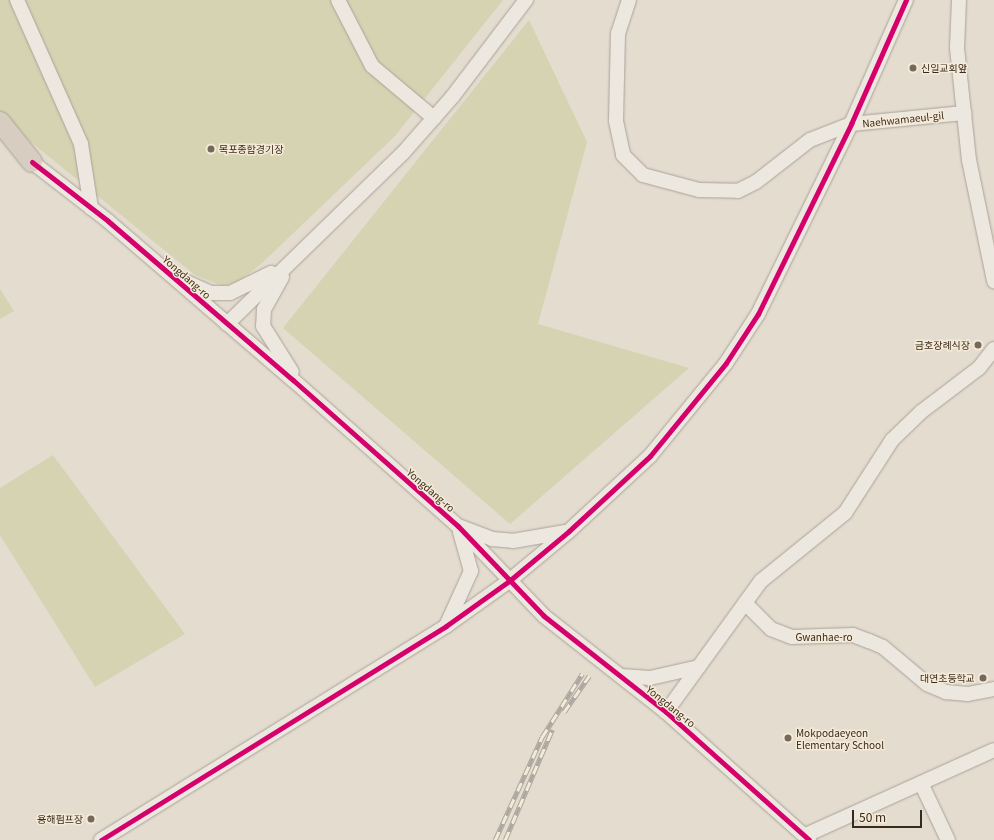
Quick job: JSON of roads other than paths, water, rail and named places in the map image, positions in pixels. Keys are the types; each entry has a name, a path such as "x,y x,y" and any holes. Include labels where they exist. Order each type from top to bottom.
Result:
{"highway":[{"path":"0,122 32,162"},
{"name":"Yongdang-ro","path":"0,138 32,162"}],"street":[{"path":"17,0 81,144 91,208"},
{"path":"338,0 372,66 434,118"},
{"path":"227,324 434,118 526,0"},
{"name":"Naehwamaeul-gil","path":"629,0 618,33 616,121 623,155 643,174 699,190 738,191 756,182 810,140 851,124 964,113"},
{"path":"101,840 446,626 509,581 569,531 650,456 726,363 758,314 851,124 906,0"},
{"path":"959,0 956,32 964,113 994,282"},
{"name":"Yongdang-ro","path":"32,162 91,208 304,389 458,526 544,616 666,712 807,838"},
{"path":"166,271 211,293 230,293 248,287 291,262"},
{"path":"291,262 264,309 263,326 304,389"},
{"path":"666,712 761,581 845,513 892,440 907,424 979,368 994,349"},
{"path":"458,526 492,539 513,541 569,531"},
{"path":"446,626 471,571 458,526"},
{"name":"Gwanhae-ro","path":"745,603 771,629 792,637 853,635 883,647 927,684 946,692 968,694 994,689"},
{"path":"618,675 650,678 699,667"},
{"path":"807,838 921,783 994,750"},
{"path":"921,783 948,840"}],"railway":[{"path":"495,840 542,737 582,674"},
{"path":"564,712 589,676"},
{"path":"505,840 552,730"}],"place":[{"name":"신일교회앞","path":"913,68"},
{"name":"목포종합경기장","path":"211,149"},
{"name":"금호장례식장","path":"978,345"},
{"name":"대연초등학교","path":"983,678"},
{"name":"Mokpodaeyeon Elementary School","path":"788,738"},
{"name":"용해펌프장","path":"91,819"}]}
